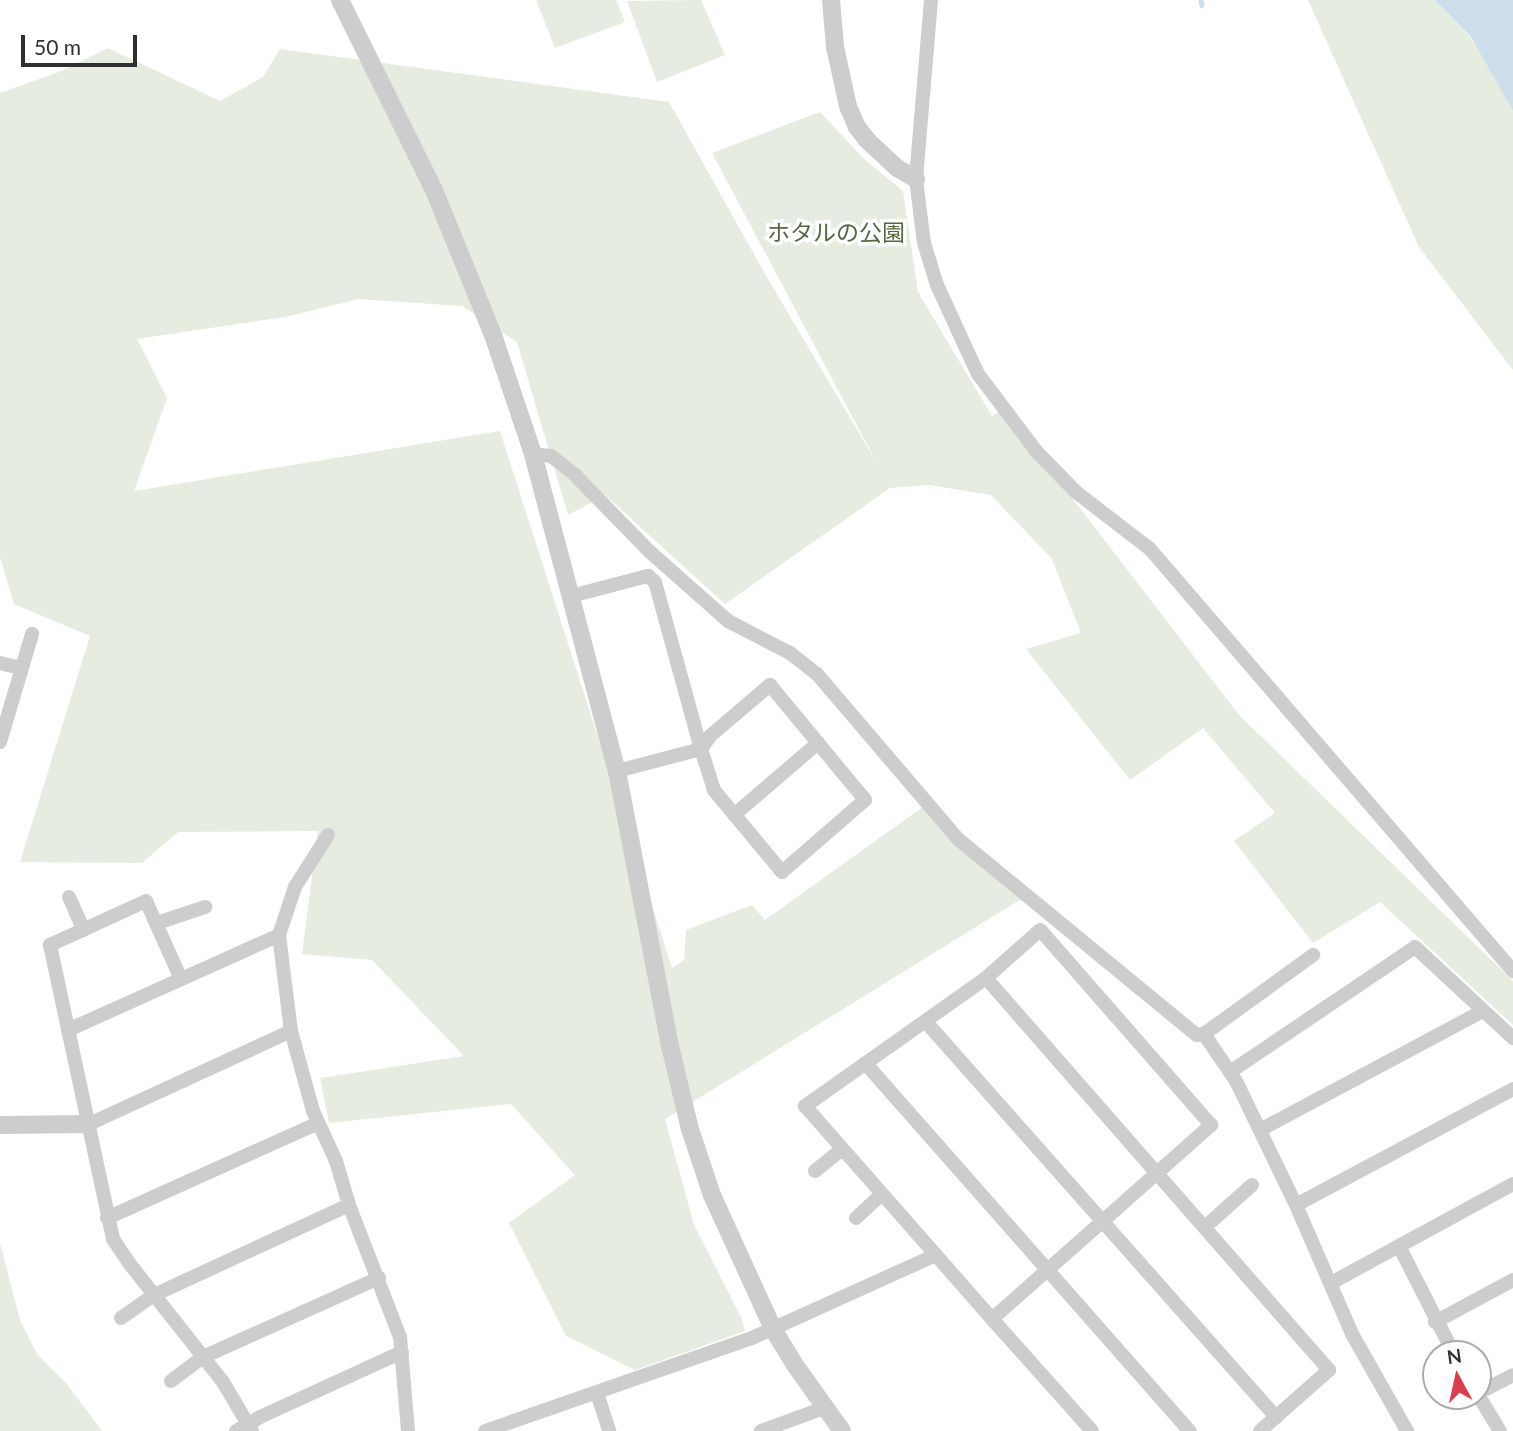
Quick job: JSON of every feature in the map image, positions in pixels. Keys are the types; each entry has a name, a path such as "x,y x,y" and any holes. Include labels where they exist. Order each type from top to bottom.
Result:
{"street":[{"path":"341,0 434,190 495,338 533,454 617,771 670,1046 690,1129 734,1248 774,1329 824,1408 842,1431"},
{"path":"831,0 835,47 848,106 857,127 897,168 916,179"},
{"path":"931,0 916,179 924,243 937,285 978,374 1037,452 1076,492 1150,549 1420,856 1513,971"},
{"path":"533,454 551,456 575,475 649,551 728,621 790,653 817,674 958,839 1197,1035 1204,1034 1314,955"},
{"path":"571,596 648,576 655,582 701,748 714,790 782,872 865,800 770,685 710,736 701,748 617,771"},
{"path":"0,742 32,634"},
{"path":"0,663 20,668"},
{"path":"734,815 818,743"},
{"path":"328,835 295,887 279,935 290,1031 318,1123 337,1161 349,1205 379,1278 402,1352 408,1431"},
{"path":"69,897 84,930"},
{"path":"181,979 146,901 50,945 113,1239 223,1382 245,1429 402,1352"},
{"path":"157,923 205,906"},
{"path":"992,1319 1211,1125 1040,930 986,978 805,1106 992,1319 1092,1431"},
{"path":"68,1030 279,935"},
{"path":"1230,1072 1415,947 1513,1038"},
{"path":"986,978 1329,1370 1260,1431"},
{"path":"1260,1130 1483,1011"},
{"path":"926,1022 1276,1416"},
{"path":"0,1125 89,1124 290,1031"},
{"path":"1204,1034 1230,1072 1260,1130 1352,1334 1407,1431"},
{"path":"866,1064 1190,1431"},
{"path":"1296,1205 1513,1088"},
{"path":"107,1219 318,1123"},
{"path":"814,1171 842,1149"},
{"path":"1331,1283 1513,1184"},
{"path":"1205,1227 1252,1185"},
{"path":"856,1218 882,1194"},
{"path":"121,1318 154,1295 349,1205"},
{"path":"1399,1246 1446,1340"},
{"path":"485,1431 774,1329 936,1255"},
{"path":"171,1381 203,1357 379,1278"},
{"path":"1435,1322 1513,1280"},
{"path":"1492,1386 1513,1374"},
{"path":"597,1392 608,1431"},
{"path":"765,1430 824,1408"},
{"path":"1488,1410 1500,1431"}],"green space":[{"path":"536,0 616,0 625,22 555,48"},
{"path":"701,0 725,55 657,82 627,1"},
{"path":"1308,0 1435,0 1470,37 1491,68 1513,111 1513,370 1419,247"},
{"name":"ホタルの公園","path":"108,48 220,101 263,77 280,49 669,102 765,274 878,465 712,153 820,112 864,159 903,191 918,292 992,416 999,412 1069,494 1239,715 1513,981 1513,1025 1380,902 1313,943 1234,841 1275,813 1203,728 1130,780 1026,649 1081,633 1052,559 991,495 929,485 890,488 725,604 605,495 568,515 517,342 462,306 358,299 285,317 137,339 167,398 134,491 500,431 672,968 684,960 686,930 752,905 765,920 924,806 938,826 1023,898 665,1119 694,1225 742,1319 745,1331 635,1370 566,1336 509,1223 575,1175 511,1104 329,1123 320,1078 464,1056 372,960 302,954 318,831 178,832 142,863 20,862 90,636 14,604 0,557 0,93 59,72"},
{"path":"0,1243 20,1320 37,1354 66,1383 102,1431 0,1431"}],"water":[{"path":"1435,0 1513,0 1513,111 1471,37"}],"waterway":[{"path":"1201,0 1202,5"}]}
